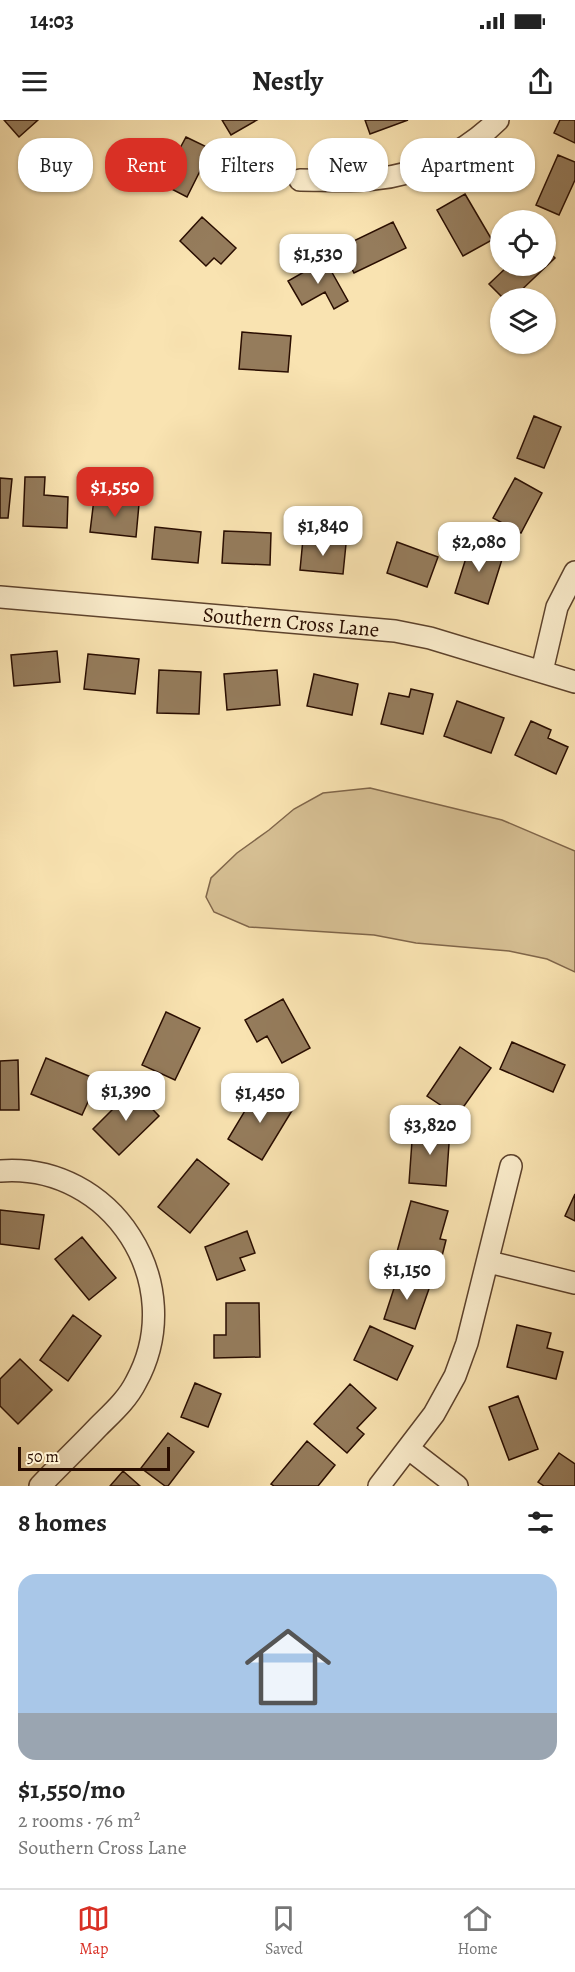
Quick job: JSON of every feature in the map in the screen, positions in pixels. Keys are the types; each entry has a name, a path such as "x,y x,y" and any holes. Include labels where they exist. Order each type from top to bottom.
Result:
{"street":[{"path":"300,180 372,180 411,172 456,152 498,120"},
{"path":"542,671 557,607 575,572"},
{"name":"Southern Cross Lane","path":"0,597 395,631 430,638 575,682"},
{"path":"379,1486 434,1414 455,1376 467,1343 489,1262 511,1166"},
{"path":"0,1170 47,1175 83,1189 99,1200 126,1228 140,1251 153,1296 151,1343 136,1383 122,1403 40,1486"},
{"path":"489,1262 575,1283"},
{"path":"409,1449 457,1486"}],"shaded area":[{"path":"370,788 502,820 575,851 575,972 547,959 509,951 416,943 374,935 249,927 214,912 206,897 211,878 237,853 294,809 323,793"}],"building":[{"path":"4,120 38,120 19,137"},
{"path":"222,120 257,120 231,135"},
{"path":"365,120 408,120 370,134"},
{"path":"560,120 575,120 575,143 554,133"},
{"path":"185,138 199,143 199,173 187,197 177,192 187,192"},
{"path":"558,155 575,162 575,180 559,215 556,214 556,210 548,210 536,205"},
{"path":"465,194 490,237 490,241 463,256 437,210"},
{"path":"202,217 236,248 221,264 214,258 206,266 180,241"},
{"path":"393,222 406,248 354,273 341,247"},
{"path":"325,260 348,301 334,309 325,292 302,305 288,281"},
{"path":"497,276 536,276 524,288 493,288 489,284"},
{"path":"242,332 291,336 288,372 239,369"},
{"path":"534,416 561,427 544,468 517,458"},
{"path":"25,477 45,477 44,495 68,497 67,528 23,526"},
{"path":"0,478 12,479 8,518 0,518"},
{"path":"515,478 542,493 521,533 493,518"},
{"path":"94,499 139,504 136,537 90,532"},
{"path":"155,527 201,532 198,563 152,559"},
{"path":"224,531 271,533 270,565 222,563"},
{"path":"303,539 346,544 343,574 300,570"},
{"path":"397,542 438,557 427,587 387,573"},
{"path":"471,542 504,553 488,604 455,593"},
{"path":"57,651 60,682 14,686 11,655"},
{"path":"88,654 139,659 135,694 84,689"},
{"path":"159,670 201,672 199,714 157,713"},
{"path":"277,670 280,705 227,710 224,674"},
{"path":"314,674 358,684 352,715 307,706"},
{"path":"411,689 433,694 423,734 381,724 389,693 409,697"},
{"path":"457,701 504,718 491,753 444,736"},
{"path":"531,721 551,730 548,738 568,747 556,774 515,755"},
{"path":"283,999 310,1048 282,1063 267,1036 257,1042 245,1020"},
{"path":"166,1012 200,1028 175,1080 142,1065"},
{"path":"512,1042 565,1065 553,1092 500,1069"},
{"path":"460,1047 491,1068 457,1116 427,1096"},
{"path":"46,1058 98,1080 82,1115 31,1094"},
{"path":"18,1060 19,1110 0,1110 0,1061"},
{"path":"133,1089 159,1116 119,1155 93,1129"},
{"path":"258,1089 293,1109 262,1160 228,1139"},
{"path":"413,1127 450,1130 446,1186 409,1183"},
{"path":"197,1159 229,1184 190,1233 158,1207"},
{"path":"575,1194 575,1221 565,1216"},
{"path":"411,1201 448,1211 440,1239 446,1240 440,1264 397,1252"},
{"path":"0,1210 44,1215 39,1249 0,1244"},
{"path":"247,1231 255,1253 240,1258 245,1270 217,1280 205,1247"},
{"path":"82,1237 116,1278 89,1300 55,1259"},
{"path":"399,1273 431,1283 415,1329 384,1319"},
{"path":"226,1303 259,1303 260,1357 214,1358 214,1335 226,1335"},
{"path":"73,1315 101,1336 68,1381 40,1360"},
{"path":"517,1325 551,1333 547,1348 563,1352 556,1379 507,1367"},
{"path":"370,1326 413,1346 397,1380 354,1360"},
{"path":"20,1359 52,1390 18,1424 0,1406 0,1379"},
{"path":"195,1383 221,1394 208,1427 181,1417"},
{"path":"350,1384 376,1408 357,1428 364,1434 347,1453 314,1424"},
{"path":"518,1396 538,1449 509,1460 489,1407"},
{"path":"168,1433 194,1452 168,1486 165,1486 141,1468"},
{"path":"307,1441 335,1465 318,1486 274,1486 271,1484"},
{"path":"559,1453 575,1464 575,1486 544,1486 538,1482"},
{"path":"123,1471 140,1486 110,1486"}]}
